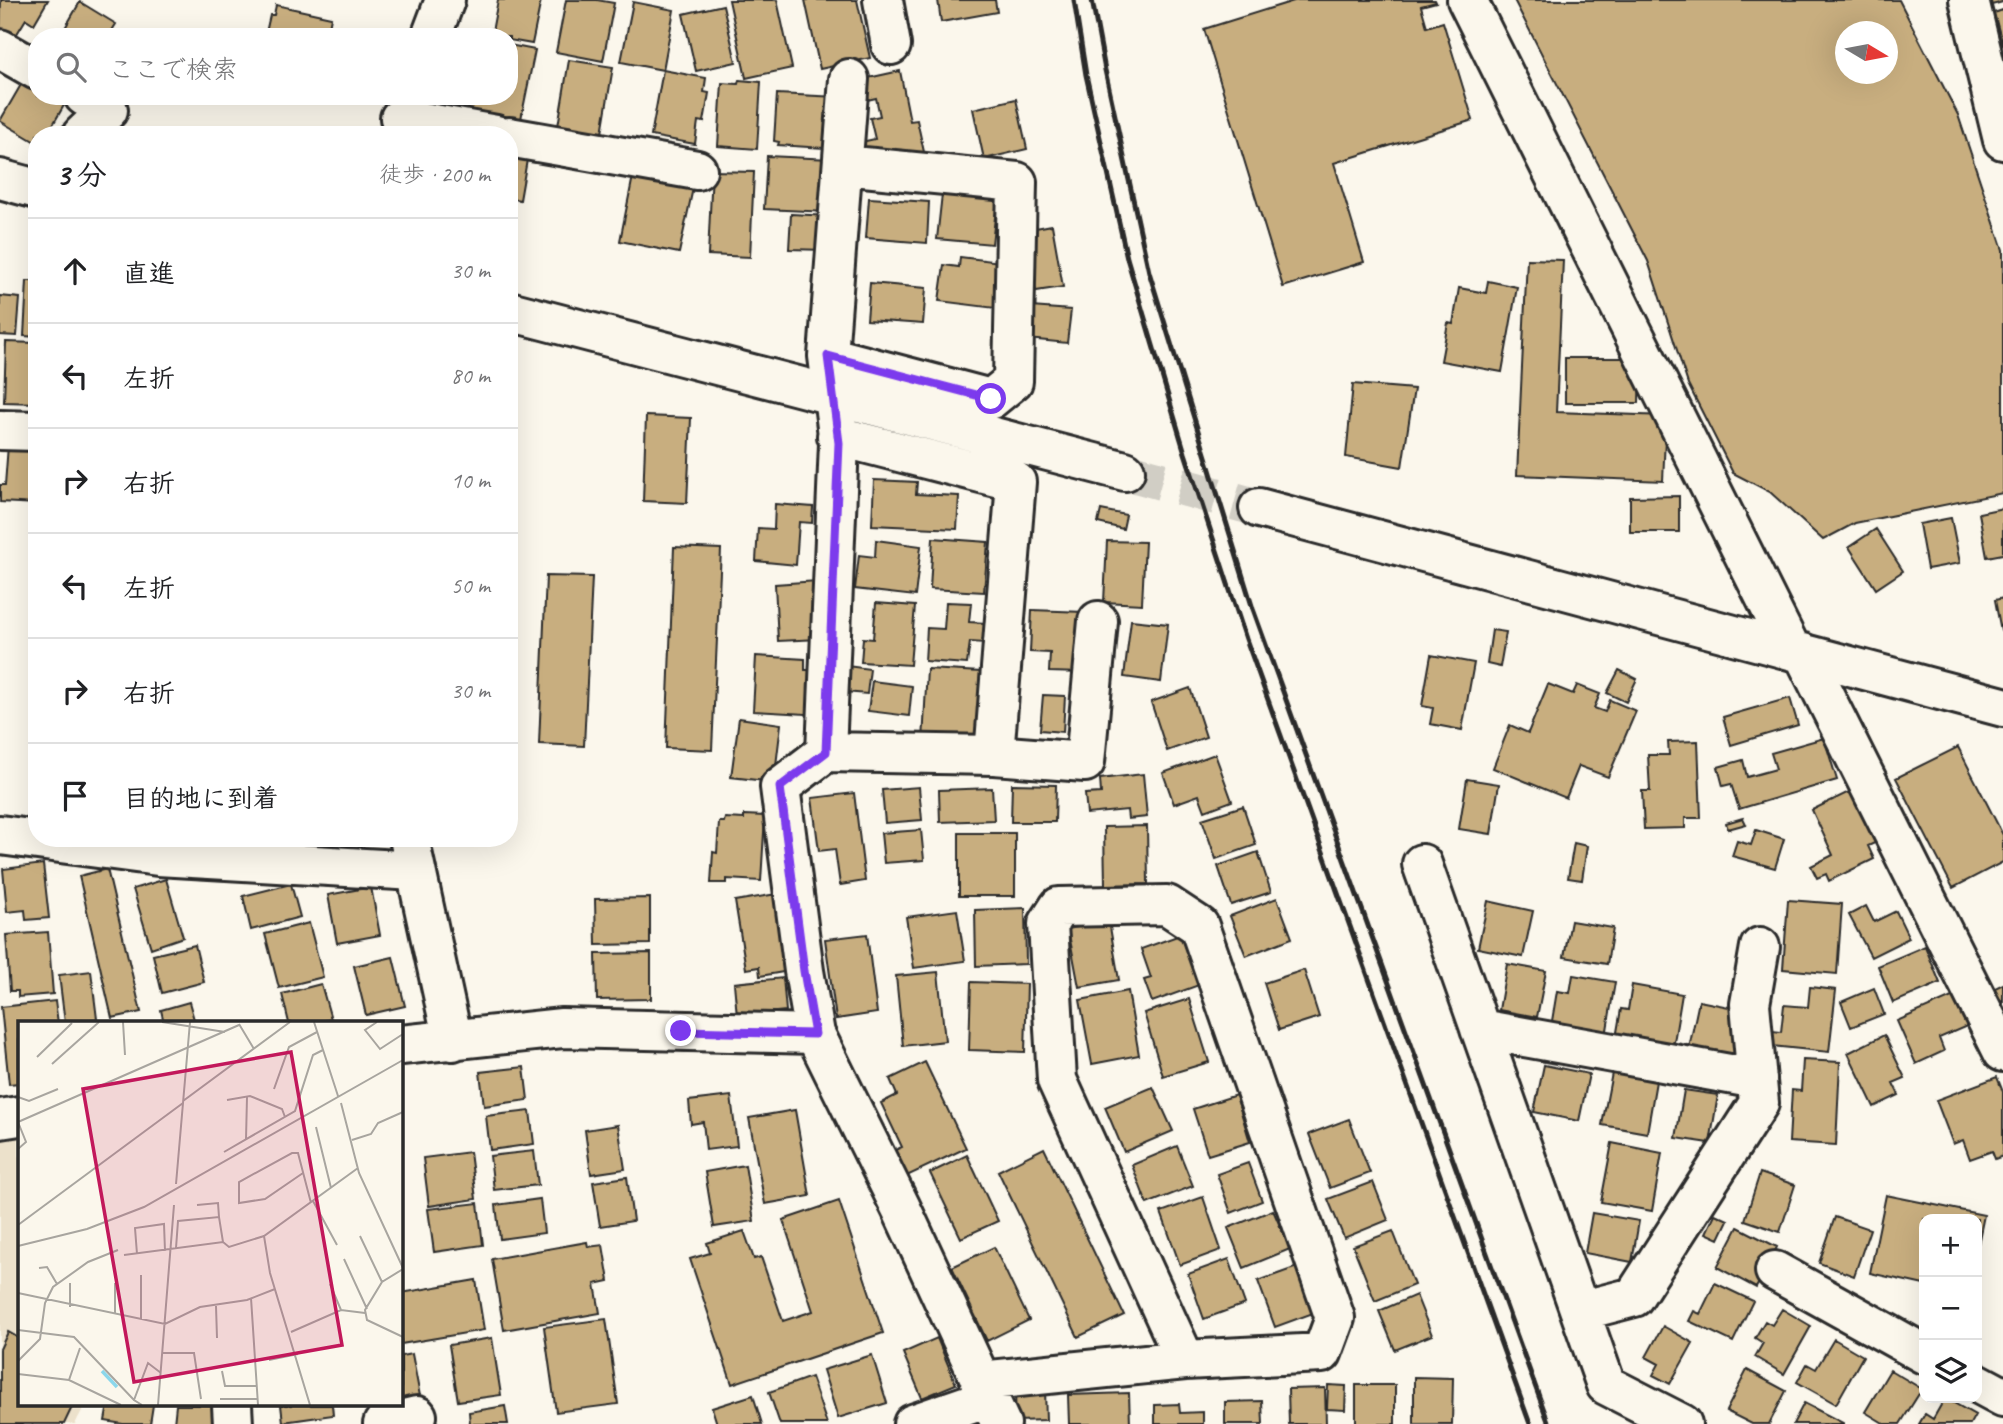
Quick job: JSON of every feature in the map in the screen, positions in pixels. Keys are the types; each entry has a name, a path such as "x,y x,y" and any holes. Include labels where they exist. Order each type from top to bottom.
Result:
{"street":[{"path":"434,28 445,0"},
{"path":"883,0 891,45"},
{"path":"1467,0 2003,1052"},
{"path":"1969,0 2003,140"},
{"path":"0,49 28,65"},
{"path":"826,752 835,576 837,436 828,356 849,79"},
{"path":"91,126 108,110 99,105"},
{"path":"401,116 451,126"},
{"path":"518,139 697,170"},
{"path":"828,356 991,399 1013,381 1017,182 843,165"},
{"path":"518,313 1125,471"},
{"path":"0,430 28,431"},
{"path":"837,436 1016,482 994,755"},
{"path":"1259,508 2003,707"},
{"path":"990,1401 901,1208 815,1034 780,787 826,752 994,755 1085,762 1098,621"},
{"path":"0,835 28,839"},
{"path":"90,847 158,856 413,854 453,1041"},
{"path":"1422,864 1606,1385 1682,1424"},
{"path":"913,1424 990,1401 1185,1360 1322,1353 1335,1318 1199,926 1167,905 1059,907 1048,924 1057,1080 1185,1360"},
{"path":"1580,1311 1633,1297 1759,1103 1749,1004 1759,947"},
{"path":"402,1045 562,1028 815,1034"},
{"path":"1480,1029 1757,1079"},
{"path":"0,1119 18,1116"},
{"path":"1775,1271 1919,1351"},
{"path":"1982,1385 2003,1397"},
{"path":"232,1406 233,1424"}],"shaded area":[{"path":"18,1132 18,1406 84,1406 75,1424 0,1424 0,1133"}],"building":[{"path":"1,0 48,0 34,24 26,19 12,42 0,35"},
{"path":"498,0 541,0 532,44 518,42 518,28 493,28"},
{"path":"566,0 614,3 603,61 556,52"},
{"path":"729,0 777,0 792,68 746,78"},
{"path":"805,0 857,0 870,58 820,69"},
{"path":"938,0 995,0 997,12 941,22"},
{"path":"1297,0 1435,0 1436,2 1421,6 1427,27 1443,22 1473,120 1334,163 1364,262 1283,287 1204,29"},
{"path":"1514,0 1899,0 1958,115 2003,250 2003,493 1855,523 1823,540 1770,492 1733,473 1688,384 1648,261"},
{"path":"1986,0 2003,0 2003,2 1988,6"},
{"path":"80,2 116,24 114,28 65,28"},
{"path":"633,2 674,10 663,70 621,62"},
{"path":"276,5 331,17 329,28 267,28 270,15 274,15"},
{"path":"723,5 736,62 696,71 683,14"},
{"path":"2003,10 2003,46 1994,13"},
{"path":"518,47 535,50 521,119 468,109 469,105 518,105"},
{"path":"569,60 613,67 601,139 557,132"},
{"path":"663,70 706,78 704,92 709,93 704,122 698,121 695,144 651,136"},
{"path":"900,71 910,121 917,120 924,152 866,163 861,142 875,139 870,118 880,116 876,98 863,101 859,80"},
{"path":"26,76 28,105 64,105 52,126 28,126 28,138 0,121"},
{"path":"739,80 761,82 757,149 718,146 722,83 738,84"},
{"path":"777,94 838,97 836,129 825,128 824,148 778,145 779,142 774,141"},
{"path":"1016,99 1027,149 984,159 973,109"},
{"path":"518,152 528,154 518,200"},
{"path":"767,156 831,159 829,212 764,209"},
{"path":"712,171 754,172 750,257 708,255"},
{"path":"633,176 693,188 679,253 620,241"},
{"path":"942,194 997,199 992,244 937,239"},
{"path":"869,198 929,202 927,243 866,238"},
{"path":"791,214 828,216 826,250 789,249"},
{"path":"1052,225 1063,287 1036,291 1025,230"},
{"path":"960,257 1001,262 995,308 939,301 944,265 959,267"},
{"path":"1527,259 1563,260 1556,412 1666,416 1663,481 1517,475"},
{"path":"27,281 28,281 28,336 24,336"},
{"path":"1488,281 1517,287 1502,372 1441,361 1448,323 1453,324 1459,288 1486,293"},
{"path":"870,283 926,288 923,324 867,320"},
{"path":"0,296 20,298 17,336 0,335"},
{"path":"1031,307 1071,310 1067,343 1028,339"},
{"path":"6,342 28,343 28,403 4,402"},
{"path":"1565,358 1640,358 1639,403 1565,403"},
{"path":"1353,384 1414,389 1402,467 1346,457"},
{"path":"646,416 691,418 687,503 643,501"},
{"path":"8,445 28,447 28,504 0,502 0,485 5,485"},
{"path":"874,480 917,482 916,494 959,496 957,529 872,525"},
{"path":"1679,496 1679,532 1630,532 1630,497"},
{"path":"775,504 813,507 812,523 799,522 796,565 756,561 758,528 774,529"},
{"path":"2003,508 2003,554 1987,557 1979,513"},
{"path":"1101,510 1126,515 1123,529 1098,523"},
{"path":"1951,518 1960,563 1927,569 1919,524"},
{"path":"1876,529 1903,571 1876,589 1849,547"},
{"path":"933,538 988,542 984,592 930,589"},
{"path":"876,540 921,546 915,596 855,589 859,555 875,557"},
{"path":"1107,541 1145,542 1142,604 1104,602"},
{"path":"674,547 721,549 712,750 666,748"},
{"path":"546,576 592,577 584,746 539,744"},
{"path":"817,581 820,639 778,641 775,584"},
{"path":"2003,598 2003,631 2001,631 1995,600"},
{"path":"946,602 971,603 969,622 986,623 985,643 970,642 967,664 925,661 927,628 944,629"},
{"path":"876,603 915,606 910,665 861,662 863,638 873,639"},
{"path":"1032,610 1084,612 1082,673 1049,672 1050,653 1030,652"},
{"path":"1131,620 1168,624 1161,682 1124,677"},
{"path":"1492,630 1506,632 1500,667 1487,664"},
{"path":"1431,655 1474,663 1462,730 1430,724 1433,708 1422,706"},
{"path":"756,656 805,659 805,670 817,670 823,715 753,711"},
{"path":"847,666 870,669 867,694 845,692"},
{"path":"927,669 981,672 977,744 923,741"},
{"path":"1619,670 1637,679 1626,702 1607,693"},
{"path":"872,681 912,686 909,716 868,711"},
{"path":"1548,684 1573,694 1577,685 1600,694 1594,708 1605,712 1610,700 1636,711 1608,777 1579,766 1566,798 1493,768 1510,725 1528,733"},
{"path":"1190,688 1206,737 1167,751 1151,702"},
{"path":"1043,695 1065,696 1063,732 1040,730"},
{"path":"1790,698 1798,725 1731,745 1723,717"},
{"path":"739,718 781,724 774,782 731,777"},
{"path":"1824,738 1837,780 1739,809 1731,784 1723,786 1718,767 1743,760 1747,777 1776,769 1771,753"},
{"path":"1698,741 1701,818 1685,818 1685,828 1644,829 1642,791 1650,791 1648,755 1669,755 1668,742"},
{"path":"1958,747 2003,835 2003,862 1953,888 1896,778"},
{"path":"1215,754 1232,801 1205,811 1199,795 1174,804 1163,773"},
{"path":"1143,774 1147,817 1128,819 1127,810 1087,814 1085,794 1101,793 1100,779"},
{"path":"1467,779 1499,784 1491,834 1459,829"},
{"path":"1012,784 1056,785 1055,822 1011,822"},
{"path":"919,787 922,820 885,823 882,790"},
{"path":"992,788 994,820 940,822 939,790"},
{"path":"1855,789 1879,841 1868,846 1874,859 1829,881 1826,874 1817,878 1811,866 1833,855 1812,810"},
{"path":"854,793 865,881 840,885 835,849 819,851 812,798"},
{"path":"1243,806 1256,845 1216,859 1202,819"},
{"path":"744,815 765,816 761,881 727,879 727,883 711,883 719,822 724,822 725,818 744,819"},
{"path":"1743,818 1746,824 1728,829 1726,823"},
{"path":"1147,826 1148,884 1105,885 1104,827"},
{"path":"921,830 924,860 884,863 881,833"},
{"path":"1756,830 1784,839 1775,868 1732,856 1737,841 1751,845"},
{"path":"959,833 1015,833 1015,896 959,896"},
{"path":"1574,843 1587,846 1582,880 1568,878"},
{"path":"1258,852 1271,892 1231,905 1218,866"},
{"path":"43,864 49,918 26,920 25,910 7,912 3,869"},
{"path":"107,869 141,1012 112,1018 79,876"},
{"path":"166,879 183,937 151,948 133,889"},
{"path":"291,884 300,917 251,930 243,896"},
{"path":"371,887 380,935 337,943 328,895"},
{"path":"783,893 795,970 760,976 759,967 746,969 735,901"},
{"path":"650,898 650,944 596,945 595,899"},
{"path":"1277,898 1292,938 1246,956 1230,916"},
{"path":"1788,900 1842,904 1837,974 1783,969"},
{"path":"1488,901 1533,911 1523,957 1478,948"},
{"path":"1866,906 1874,922 1896,911 1909,938 1871,957 1849,915"},
{"path":"1025,908 1026,964 976,966 975,910"},
{"path":"957,910 965,961 914,968 906,917"},
{"path":"1109,921 1119,980 1079,987 1068,929"},
{"path":"1571,921 1613,928 1607,964 1564,957"},
{"path":"309,923 323,977 279,988 265,934"},
{"path":"48,932 53,994 18,997 18,991 10,991 6,935"},
{"path":"867,934 877,1013 836,1019 825,939"},
{"path":"1180,935 1199,985 1152,1002 1144,980 1151,978 1141,949"},
{"path":"195,945 204,982 162,993 153,955"},
{"path":"1925,946 1940,983 1893,1003 1878,966"},
{"path":"651,953 651,999 597,1000 596,954"},
{"path":"393,957 405,1006 366,1015 354,966"},
{"path":"1507,964 1546,971 1537,1017 1499,1010"},
{"path":"1304,970 1319,1017 1279,1030 1264,983"},
{"path":"91,971 97,1019 65,1021 59,975"},
{"path":"938,972 945,1041 903,1046 896,976"},
{"path":"1573,975 1615,982 1606,1036 1551,1027 1557,991 1570,993"},
{"path":"783,978 786,1011 737,1016 734,983"},
{"path":"971,982 1027,984 1025,1052 969,1050"},
{"path":"321,984 331,1019 289,1021 282,994"},
{"path":"2003,984 2003,1023 1987,992"},
{"path":"1632,985 1682,994 1673,1048 1616,1038 1621,1009 1628,1010"},
{"path":"1810,987 1836,990 1829,1052 1772,1046 1773,1031 1781,1032 1784,1005 1808,1007"},
{"path":"1874,988 1884,1014 1851,1027 1841,1002"},
{"path":"1128,991 1139,1055 1092,1064 1080,1000"},
{"path":"1954,996 1967,1026 1939,1038 1944,1051 1916,1064 1897,1021"},
{"path":"1189,999 1209,1062 1163,1076 1144,1013"},
{"path":"55,1001 58,1021 18,1021 18,1083 9,1084 1,1007"},
{"path":"1699,1001 1744,1010 1734,1057 1689,1048"},
{"path":"189,1002 194,1021 164,1021 161,1010"},
{"path":"1884,1035 1905,1078 1893,1083 1899,1095 1874,1107 1848,1053"},
{"path":"1803,1060 1840,1062 1836,1145 1789,1142 1792,1090 1801,1091"},
{"path":"925,1062 966,1148 907,1176 895,1150 902,1147 881,1103 897,1095 890,1079"},
{"path":"1544,1065 1589,1074 1579,1121 1534,1112"},
{"path":"524,1067 528,1100 484,1106 480,1072"},
{"path":"1612,1073 1656,1081 1647,1133 1602,1125"},
{"path":"1997,1077 2003,1092 2003,1156 1995,1159 1992,1151 1970,1159 1963,1140 1953,1144 1936,1100"},
{"path":"1153,1087 1173,1131 1124,1152 1105,1107"},
{"path":"1684,1090 1718,1095 1710,1143 1676,1138"},
{"path":"1236,1095 1250,1142 1208,1155 1193,1109"},
{"path":"731,1096 737,1146 706,1150 703,1122 691,1124 689,1101"},
{"path":"795,1110 810,1196 765,1204 749,1118"},
{"path":"530,1111 534,1144 490,1150 486,1116"},
{"path":"1349,1119 1370,1173 1330,1188 1309,1134"},
{"path":"618,1125 625,1169 591,1174 585,1130"},
{"path":"1612,1143 1662,1153 1652,1211 1601,1202"},
{"path":"1177,1146 1193,1186 1147,1204 1132,1165"},
{"path":"1044,1148 1124,1315 1078,1337 998,1171"},
{"path":"534,1151 538,1185 494,1190 490,1156"},
{"path":"470,1152 476,1199 429,1206 423,1158"},
{"path":"967,1155 998,1221 961,1238 930,1173"},
{"path":"1248,1163 1262,1201 1231,1213 1217,1174"},
{"path":"745,1165 754,1221 714,1227 705,1172"},
{"path":"1760,1173 1795,1185 1780,1232 1745,1220"},
{"path":"627,1177 633,1221 600,1226 593,1182"},
{"path":"1373,1182 1388,1220 1344,1238 1328,1199"},
{"path":"1886,1195 1979,1214 1919,1214 1919,1284 1870,1273"},
{"path":"1203,1197 1221,1250 1180,1265 1161,1212"},
{"path":"540,1199 544,1233 500,1239 496,1205"},
{"path":"839,1201 883,1333 732,1384 690,1259 710,1253 707,1243 744,1231 754,1259 761,1257 783,1321 813,1311 783,1220"},
{"path":"478,1203 483,1245 434,1252 428,1209"},
{"path":"1273,1210 1290,1249 1244,1268 1228,1228"},
{"path":"1592,1213 1639,1221 1632,1262 1585,1253"},
{"path":"1715,1214 1728,1220 1719,1239 1706,1233"},
{"path":"1835,1217 1870,1229 1854,1276 1819,1263"},
{"path":"1738,1227 1777,1247 1756,1288 1717,1267"},
{"path":"1393,1231 1414,1285 1375,1301 1353,1246"},
{"path":"587,1242 588,1247 603,1245 609,1281 595,1284 600,1313 504,1330 492,1259"},
{"path":"994,1247 1029,1320 987,1341 952,1267"},
{"path":"1229,1259 1245,1304 1204,1319 1188,1274"},
{"path":"1300,1266 1316,1312 1275,1327 1258,1281"},
{"path":"476,1280 484,1330 402,1344 402,1293"},
{"path":"1715,1283 1753,1301 1733,1342 1689,1321 1694,1311 1700,1314"},
{"path":"1416,1295 1432,1335 1395,1350 1379,1311"},
{"path":"1782,1309 1811,1326 1784,1374 1755,1357 1763,1343 1755,1338 1765,1321 1772,1325"},
{"path":"606,1319 618,1404 556,1412 544,1327"},
{"path":"1663,1326 1693,1343 1670,1384 1653,1375 1659,1364 1646,1357"},
{"path":"8,1332 18,1337 18,1406 73,1406 64,1424 0,1424 0,1349"},
{"path":"492,1338 501,1395 458,1401 449,1345"},
{"path":"937,1338 956,1384 922,1398 903,1353"},
{"path":"1834,1339 1863,1356 1836,1404 1797,1382 1807,1364 1816,1369"},
{"path":"412,1354 420,1396 402,1400 402,1356"},
{"path":"872,1355 887,1403 838,1418 823,1370"},
{"path":"1747,1370 1786,1391 1769,1424 1752,1424 1726,1411"},
{"path":"1890,1370 1919,1387 1919,1394 1900,1424 1885,1424 1865,1412"},
{"path":"811,1377 827,1424 780,1424 769,1392"},
{"path":"1414,1377 1453,1378 1452,1424 1414,1424"},
{"path":"1328,1385 1346,1386 1345,1410 1327,1409"},
{"path":"1356,1385 1395,1385 1395,1424 1356,1424"},
{"path":"1325,1388 1326,1424 1289,1424 1288,1389"},
{"path":"1045,1390 1046,1420 1016,1421 1015,1391"},
{"path":"1129,1393 1130,1424 1069,1424 1068,1395"},
{"path":"753,1395 762,1424 717,1424 712,1408"},
{"path":"1262,1401 1263,1424 1225,1424 1225,1402"},
{"path":"1804,1403 1843,1423 1843,1424 1793,1424"},
{"path":"1942,1403 1954,1403 1975,1415 1970,1424 1919,1424 1925,1414 1933,1419"},
{"path":"1179,1404 1180,1413 1203,1412 1203,1424 1155,1424 1155,1405"},
{"path":"108,1406 153,1406 150,1424 105,1421"},
{"path":"176,1406 218,1406 216,1424 174,1424"},
{"path":"281,1406 332,1406 333,1415 283,1422"},
{"path":"505,1406 508,1424 470,1424 469,1412"}],"tunnel":[{"path":"1125,471 1259,508"}],"railway":[{"path":"1074,0 1086,75 1127,258 1185,453 1246,639 1530,1424"},
{"path":"1092,0 1149,272 1253,609 1549,1424"}],"route":[{"path":"681,1031 815,1034 780,787 826,752 839,443 828,356 991,399"}]}
